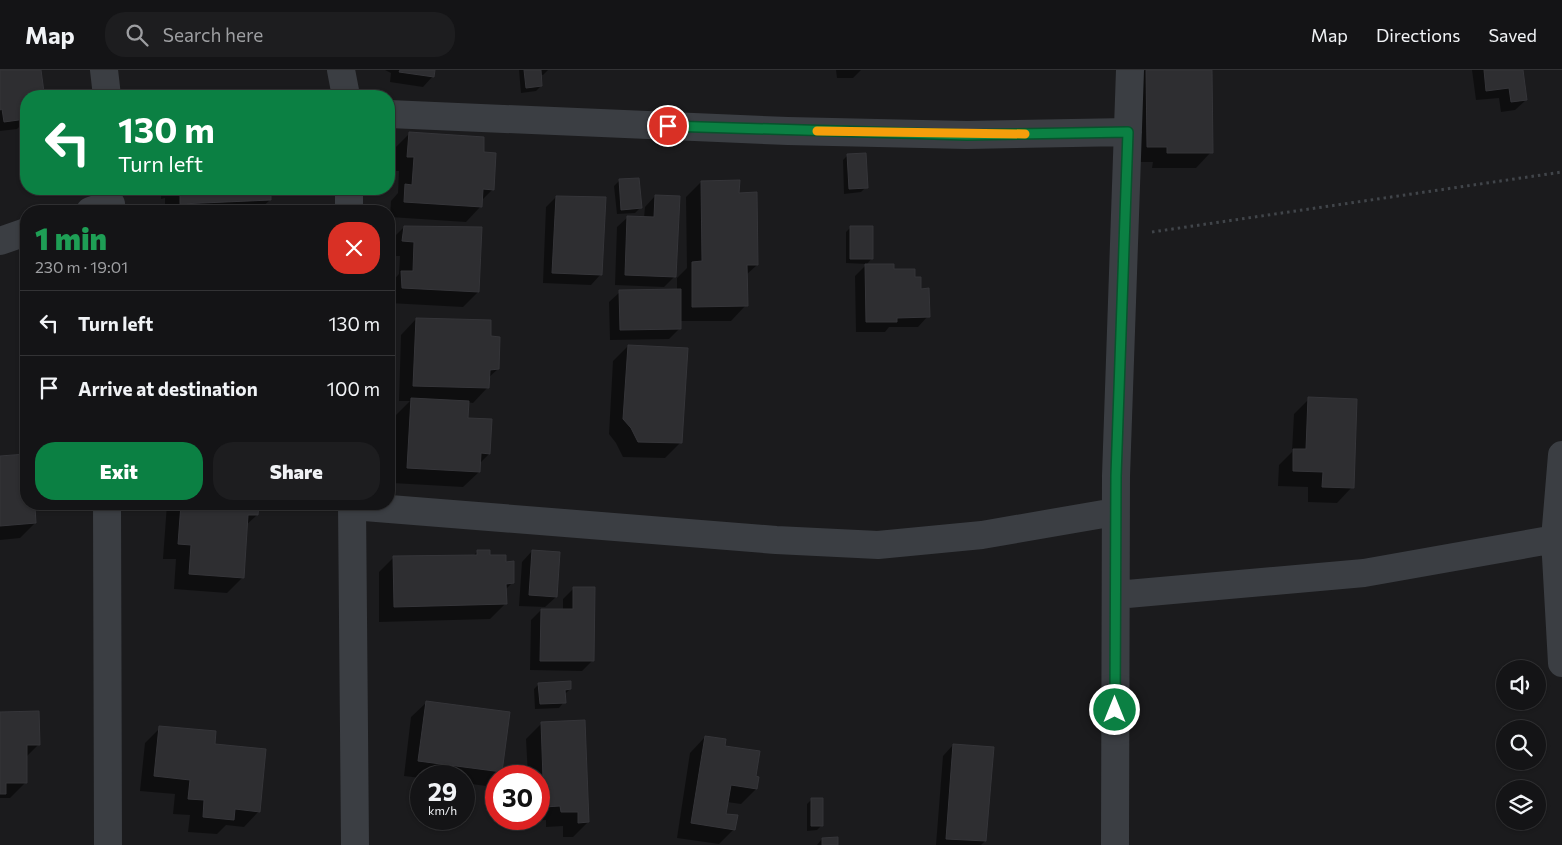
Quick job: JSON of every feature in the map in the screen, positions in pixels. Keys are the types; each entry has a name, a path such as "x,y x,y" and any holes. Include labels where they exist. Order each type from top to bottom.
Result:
{"street":[{"path":"104,70 106,90"},
{"path":"342,70 345,90"},
{"path":"1115,845 1115,512 1130,70"},
{"path":"395,114 808,131 967,135 1128,132"},
{"path":"0,241 20,234"},
{"path":"1562,456 1555,539 1562,663"},
{"path":"395,509 776,540 878,545 982,535 1115,512"},
{"path":"108,510 108,845"},
{"path":"352,510 354,845"},
{"path":"1116,595 1364,573 1555,539"}],"path":[{"path":"1124,236 1562,172"}],"building":[{"path":"0,70 41,70 44,90 20,90 20,120 4,122 2,109 0,110"},
{"path":"400,70 435,70 434,77 399,72"},
{"path":"524,70 541,70 542,86 526,88"},
{"path":"1146,70 1212,70 1213,153 1167,153 1167,147 1147,147"},
{"path":"1484,70 1523,70 1527,100 1511,102 1509,88 1486,91"},
{"path":"409,132 484,137 484,152 496,153 494,190 483,189 482,207 404,202 405,184 412,185 414,157 407,157"},
{"path":"866,153 868,188 849,189 847,154"},
{"path":"639,178 642,208 621,210 619,179"},
{"path":"740,180 739,193 757,192 758,265 747,265 748,306 692,307 692,262 702,261 701,181"},
{"path":"180,195 271,195 271,200 180,204"},
{"path":"655,195 680,196 676,277 625,275 627,216 654,217"},
{"path":"556,196 606,197 602,275 552,273"},
{"path":"404,226 482,227 479,292 402,288 401,271 413,271 414,242 402,241"},
{"path":"850,226 873,226 873,259 850,259"},
{"path":"865,264 894,264 894,269 915,269 915,277 921,277 921,289 929,288 930,317 897,318 897,322 866,322"},
{"path":"681,289 681,329 620,330 619,290"},
{"path":"416,318 491,320 491,336 500,337 499,369 490,370 489,388 413,386"},
{"path":"628,345 688,348 682,443 638,442 631,428 623,419"},
{"path":"1308,397 1357,399 1354,488 1322,487 1323,472 1293,471 1293,449 1306,449"},
{"path":"411,398 469,401 468,418 492,419 490,454 481,453 480,472 407,468"},
{"path":"20,454 20,510 35,510 36,523 0,526 0,456"},
{"path":"181,510 258,510 258,515 248,515 244,578 189,574 191,545 178,544"},
{"path":"477,550 490,550 490,555 506,555 506,562 514,561 514,583 506,584 507,604 394,607 393,556 477,555"},
{"path":"532,550 560,552 557,597 529,595"},
{"path":"573,587 595,587 594,661 540,661 541,609 573,609"},
{"path":"571,681 571,689 565,690 566,703 540,704 538,683"},
{"path":"426,701 510,712 503,765 485,765 485,770 475,768 475,765 449,765 418,761"},
{"path":"39,711 40,745 27,745 27,783 6,783 6,794 0,794 0,712"},
{"path":"585,720 589,822 578,823 578,812 561,812 560,806 550,807 550,765 543,765 541,722"},
{"path":"159,726 216,731 215,744 266,749 260,812 235,809 234,820 203,817 204,800 188,799 190,780 154,776"},
{"path":"705,736 726,739 725,746 760,751 756,776 759,777 757,789 731,785 726,814 738,815 735,830 691,823"},
{"path":"953,744 994,747 986,841 946,839"},
{"path":"811,798 823,798 823,826 811,826"},
{"path":"838,837 838,845 822,845 822,838"}],"slow traffic":[{"path":"817,131 967,135 1025,134"}],"route":[{"path":"668,126 967,135 1128,132 1116,476 1115,710"}]}
